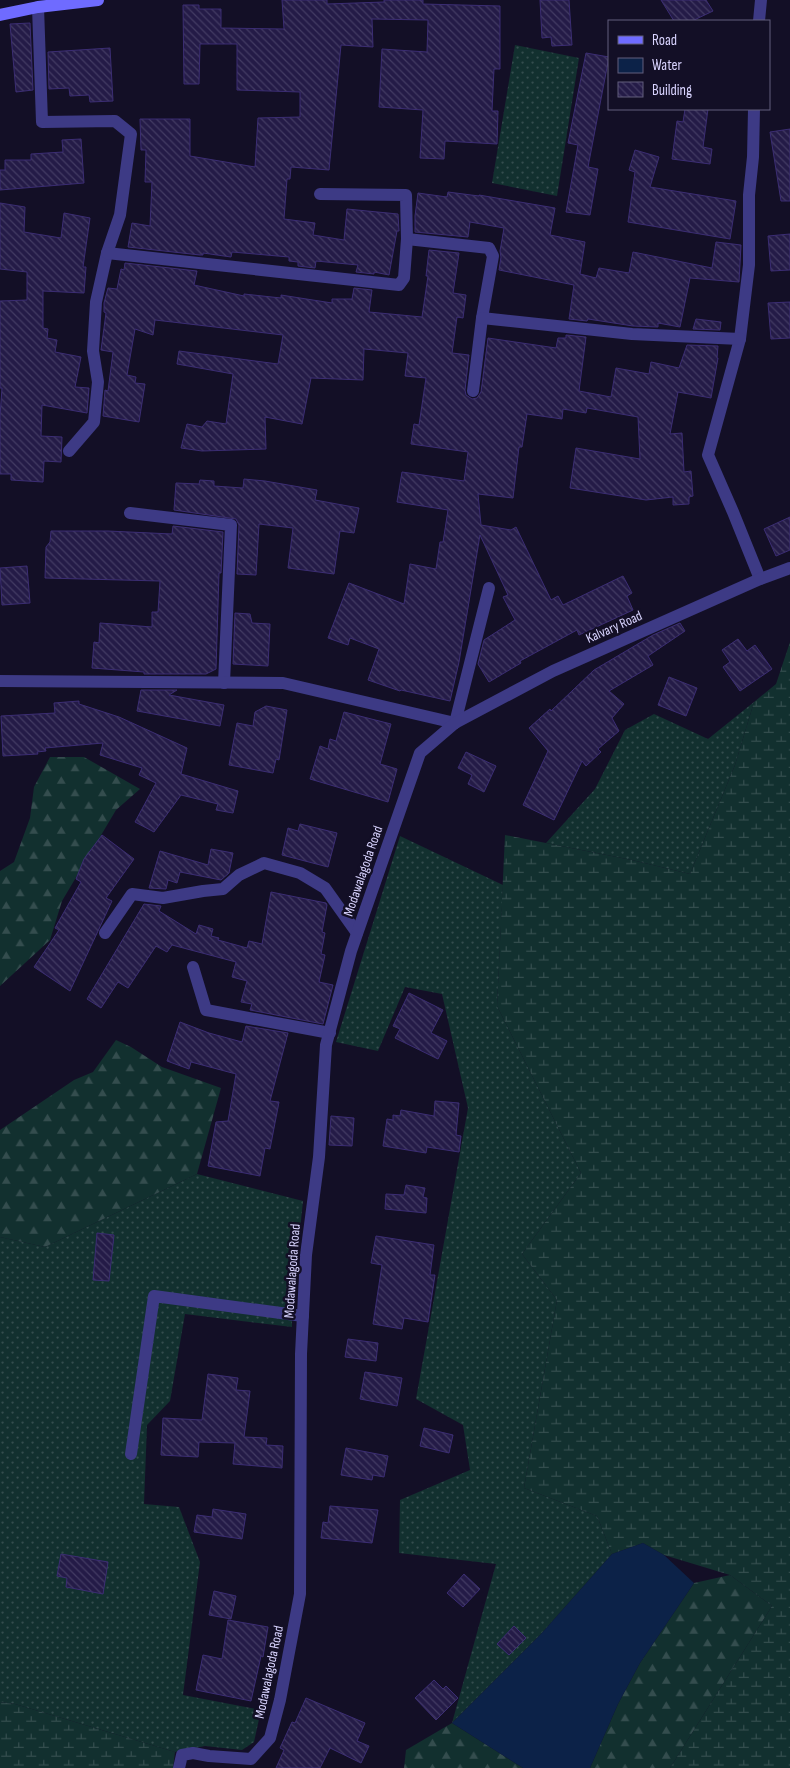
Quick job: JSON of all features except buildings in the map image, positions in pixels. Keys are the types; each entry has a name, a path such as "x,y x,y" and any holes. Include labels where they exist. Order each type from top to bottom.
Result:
{"main road":[{"path":"0,15 66,3 98,0"}],"street":[{"path":"759,20 761,0"},
{"path":"38,8 42,122 115,121 130,134 120,215 107,253 96,302 93,351 98,382 94,422 69,451"},
{"path":"754,110 753,157 749,195 749,265 740,339 708,455 760,579"},
{"path":"107,253 398,285 404,278 407,239 406,195 320,194"},
{"path":"407,239 489,248 493,256 482,318 474,391"},
{"path":"482,318 632,334 740,339"},
{"path":"130,513 231,525 224,682"},
{"name":"Kalvary Road","path":"456,723 553,671 760,579 790,568"},
{"path":"0,681 283,683 456,723 489,588"},
{"name":"Modawalagoda Road","path":"179,1768 182,1755 193,1753 251,1759 270,1738 280,1700 300,1594 301,1354 306,1255 319,1157 326,1045 357,933 420,753 456,723"},
{"path":"105,933 132,894 163,898 203,890 224,889 239,875 264,862 300,873 324,888 357,933"},
{"path":"193,968 206,1010 330,1033"},
{"path":"131,1454 154,1296 303,1316"}],"green space":[{"path":"515,45 579,58 557,196 492,183"},
{"path":"790,642 790,1768 670,1768 772,1606 730,1575 664,1555 643,1543 612,1554 597,1516 524,1488 557,1300 522,1254 581,1173 497,1006 505,835 632,860 690,874 735,765 754,702 776,684"},
{"path":"754,702 735,765 690,874 546,843 595,789 625,730 654,714 708,739"},
{"path":"50,757 84,757 140,789 116,810 62,901 50,940 0,986 0,871 14,862 30,818 34,787"},
{"path":"400,836 503,885 497,1006 581,1173 522,1254 557,1300 524,1488 597,1516 612,1554 541,1634 452,1723 496,1564 399,1553 400,1500 470,1470 463,1425 416,1399 468,1108 442,994 405,987 378,1051 336,1042"},
{"path":"116,1040 131,1047 162,1067 221,1088 197,1174 45,1247 0,1237 0,1130 74,1080 93,1072"},
{"path":"197,1174 303,1201 292,1307 292,1327 185,1314 170,1401 147,1425 144,1504 179,1507 200,1562 183,1695 261,1710 254,1742 242,1750 205,1746 175,1752 15,1704 0,1702 0,1237 45,1247"},
{"path":"730,1575 772,1606 670,1768 590,1768 618,1704 640,1663 694,1583"},
{"path":"0,1702 15,1704 175,1752 173,1768 0,1768"},
{"path":"452,1723 523,1768 404,1768 406,1750"}],"water":[{"path":"643,1543 664,1555 694,1583 640,1663 618,1704 590,1768 523,1768 452,1723 541,1634 612,1554"}]}
